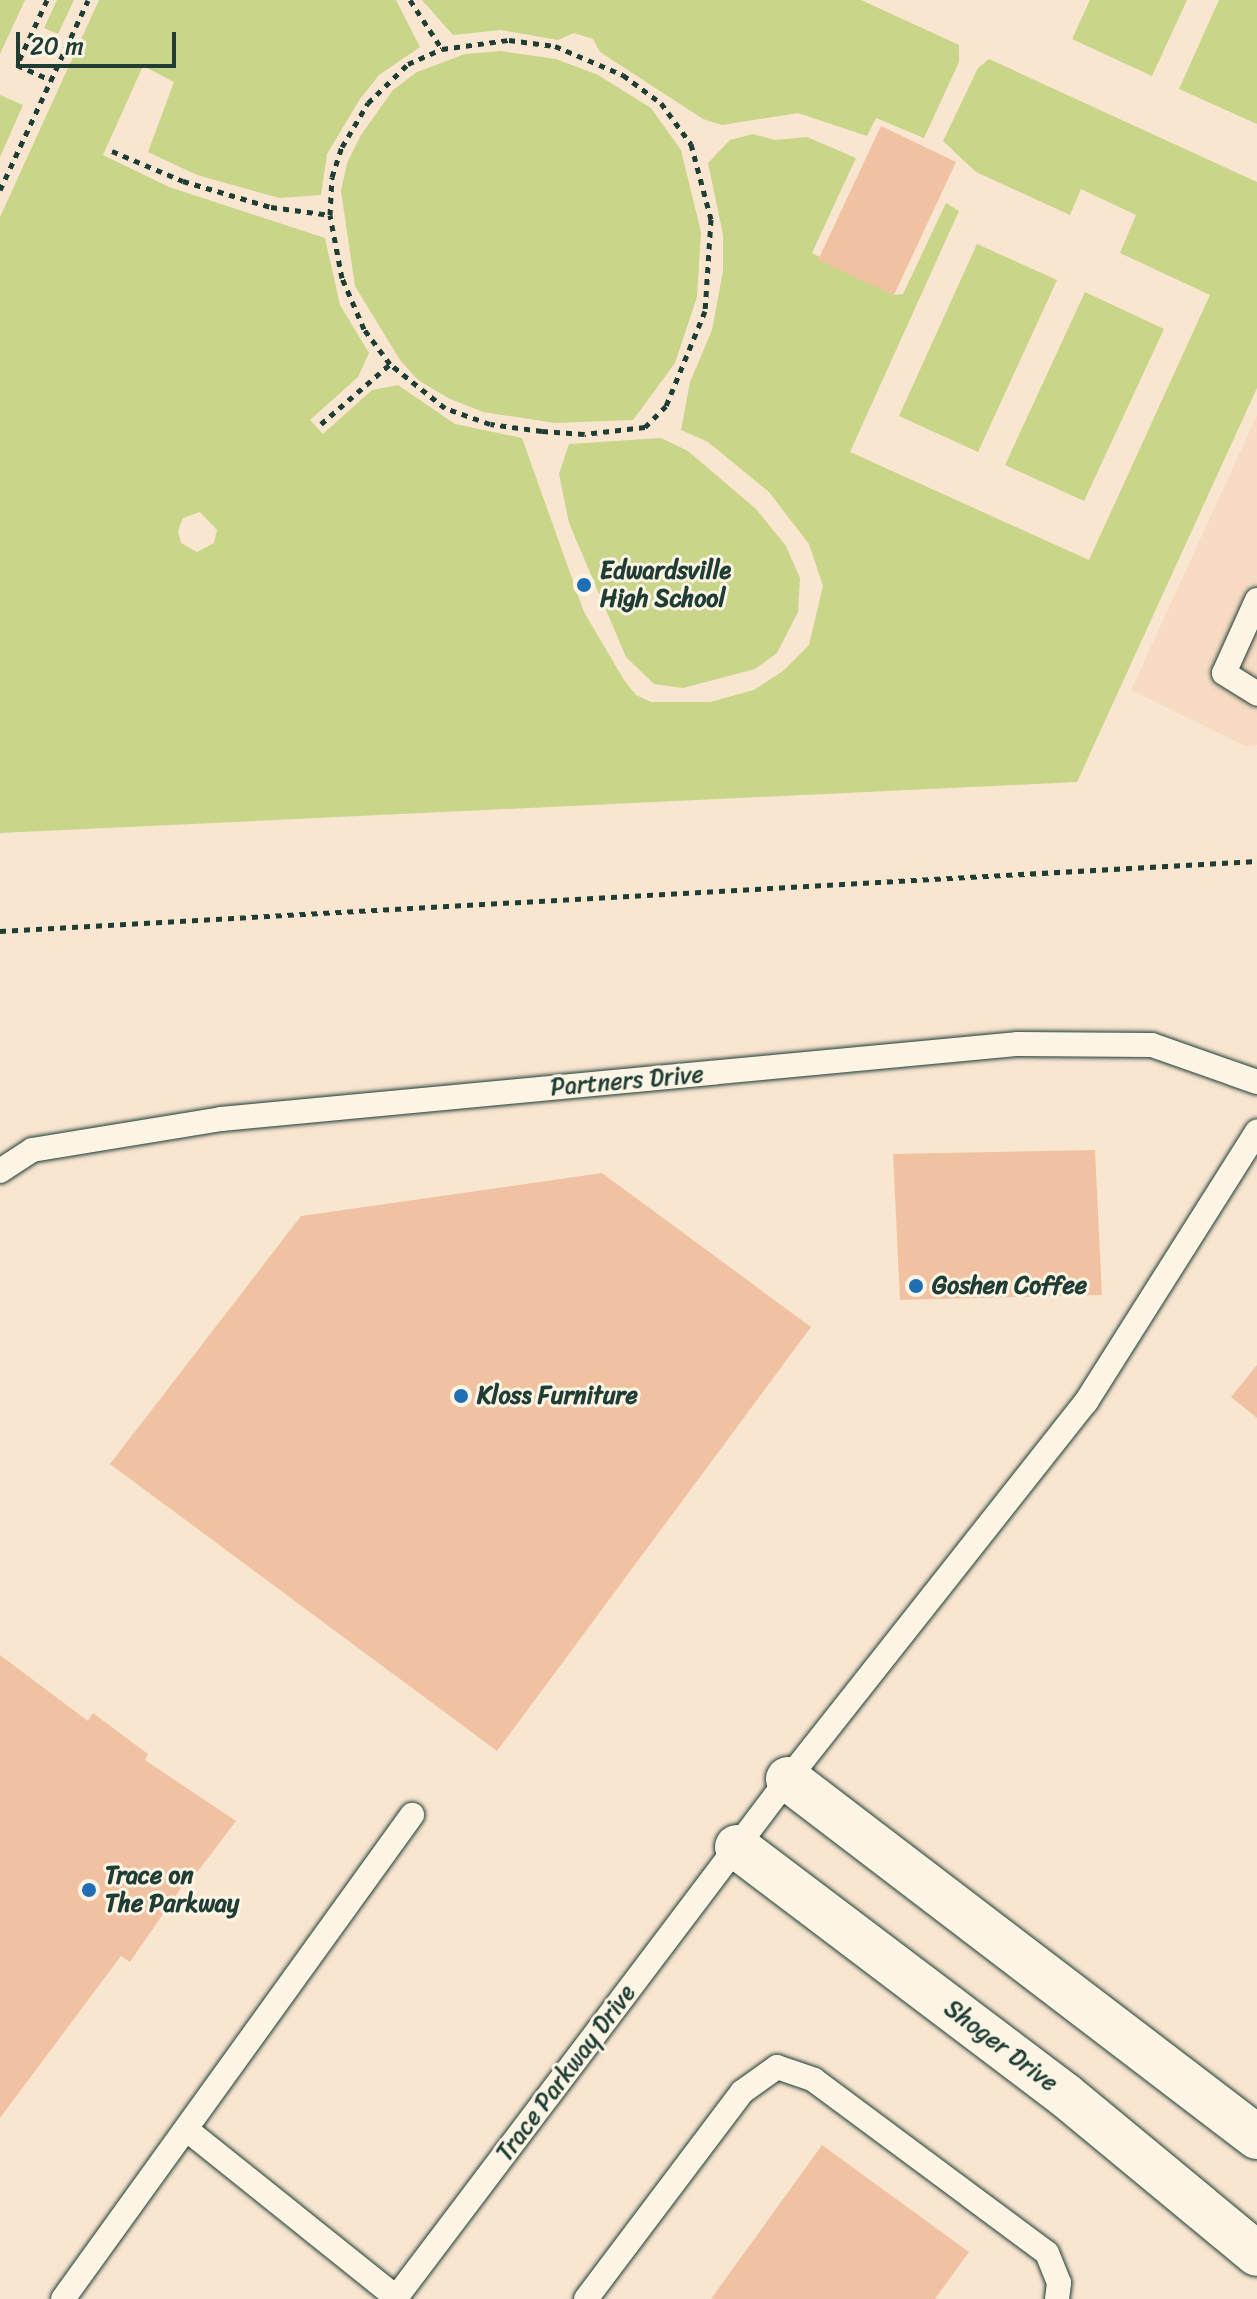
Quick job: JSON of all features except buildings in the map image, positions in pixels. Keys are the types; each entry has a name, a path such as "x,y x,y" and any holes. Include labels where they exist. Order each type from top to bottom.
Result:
{"street":[{"path":"788,1779 1257,2137"},
{"name":"Shoger Drive","path":"737,1847 1065,2095 1257,2254"}],"lane":[{"path":"1257,600 1224,673 1257,694"},
{"name":"Partners Drive","path":"0,1171 32,1150 221,1119 1018,1044 1152,1045 1257,1082"},
{"name":"Trace Parkway Drive","path":"397,2299 788,1779 1086,1402 1257,1131"},
{"path":"63,2299 412,1815"},
{"path":"586,2299 742,2092 777,2067 814,2080 1047,2253 1059,2283 1057,2299"},
{"path":"186,2129 397,2299"}],"path":[{"path":"47,0 17,65 51,80"},
{"path":"0,190 88,0"},
{"path":"410,0 442,49"},
{"path":"496,40 555,46 592,59 661,103 691,144 706,196 712,243 705,311 666,406 655,422 632,431 556,432 464,417 427,398 390,364 351,305 330,215 335,161 368,103 408,64 442,49 496,40"},
{"path":"112,151 171,177 271,207 330,215"},
{"path":"321,424 390,364"},
{"path":"0,931 1257,861"}],"shaded area":[{"path":"1257,415 1257,745 1245,746 1131,690"}],"green space":[{"path":"0,0 25,0 0,54"},
{"path":"57,0 74,0 58,34 44,28"},
{"path":"99,0 396,0 420,47 379,75 360,99 327,154 321,195 279,198 197,175 148,152 174,82 143,66 103,155 169,187 325,238 340,305 369,353 358,377 310,420 323,434 372,390 398,385 455,424 522,438 584,612 624,680 636,695 651,702 710,702 754,690 783,671 809,645 823,586 809,544 769,492 708,442 681,430 690,382 712,330 723,271 723,235 708,163 730,140 753,134 775,140 807,137 856,158 812,253 894,295 903,294 946,203 959,211 850,452 1089,560 1210,295 1120,253 1136,215 1081,189 1070,215 976,172 943,141 978,68 989,59 1257,182 1257,388 1077,782 0,833 0,217","holes":["200,512 217,530 214,543 197,552 181,543 178,531 183,518"]},
{"path":"422,0 861,0 959,45 959,62 924,138 876,118 867,136 798,113 722,125 703,119 600,52 593,39 574,33 558,40 501,30 453,35"},
{"path":"1090,0 1187,0 1152,76 1072,39"},
{"path":"1219,0 1257,0 1257,124 1179,89"},
{"path":"500,51 556,59 598,75 651,108 681,150 701,232 697,297 675,363 633,420 555,423 483,412 448,398 418,380 400,360 355,286 341,191 347,163 361,135 393,90 417,72 465,54"},
{"path":"0,95 23,105 0,157"},
{"path":"977,244 1057,280 978,452 899,416"},
{"path":"1085,292 1164,329 1084,501 1005,465"},
{"path":"661,438 688,451 756,509 786,546 800,578 798,612 777,653 755,669 683,688 654,684 626,657 569,523 559,474 569,444"}],"place":[{"name":"Edwardsville High School","path":"584,585"},
{"name":"Goshen Coffee","path":"916,1286"},
{"name":"Kloss Furniture","path":"461,1396"},
{"name":"Trace on The Parkway","path":"89,1890"}]}
